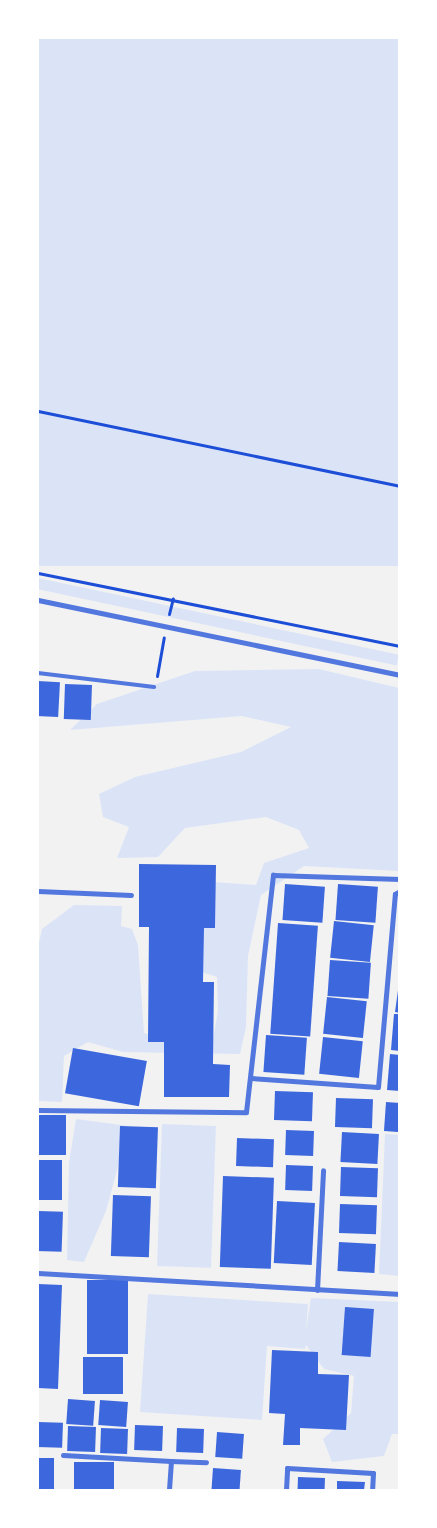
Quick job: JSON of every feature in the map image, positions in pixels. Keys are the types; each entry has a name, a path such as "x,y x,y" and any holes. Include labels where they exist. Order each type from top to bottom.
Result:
{"street":[{"path":"38,600 400,675"},
{"path":"38,1110 246,1112 252,1078 273,875 400,879"},
{"path":"38,891 131,895"},
{"path":"252,1078 378,1087 395,894 400,891"},
{"path":"317,1290 323,1170"},
{"path":"38,1273 400,1294"},
{"path":"63,1455 206,1462"},
{"path":"169,1490 171,1461"},
{"path":"286,1490 287,1468 373,1474 372,1490"}],"lane":[{"path":"38,673 154,687"}],"path":[{"path":"38,411 400,486"},
{"path":"38,573 173,598 400,646"},
{"path":"168,617 173,598"},
{"path":"154,687 165,634"}],"shaded area":[{"path":"38,38 399,38 399,566 38,566"},
{"path":"38,578 399,655 397,665 38,589"},
{"path":"319,669 399,688 399,871 304,866 261,895 248,956 246,1027 240,1054 123,1052 88,1042 64,1056 62,1102 38,1101 38,947 42,929 74,905 122,906 121,926 132,929 138,945 144,1033 175,1042 213,1039 218,1011 217,977 189,968 213,882 256,885 264,863 309,848 299,830 266,817 185,828 158,857 117,858 129,827 103,817 99,794 135,777 241,752 291,727 242,716 70,730 97,704 195,671"},
{"path":"76,1119 129,1126 106,1211 84,1262 67,1260 69,1163"},
{"path":"162,1124 216,1126 211,1268 157,1266"},
{"path":"385,1134 399,1135 399,1276 379,1274"},
{"path":"148,1294 308,1304 306,1331 311,1298 399,1302 399,1434 392,1434 384,1456 332,1462 323,1439 351,1413 354,1376 324,1369 306,1345 305,1349 267,1346 262,1420 140,1412"}],"building":[{"path":"38,681 60,682 58,717 38,716"},
{"path":"65,684 92,685 91,720 64,719"},
{"path":"139,864 216,865 215,928 204,928 203,982 214,982 213,1064 230,1065 229,1097 164,1097 164,1042 148,1042 149,927 139,927"},
{"path":"285,884 325,887 322,923 282,920"},
{"path":"338,884 378,887 375,923 335,920"},
{"path":"334,921 374,925 370,962 330,958"},
{"path":"278,923 318,926 310,1037 270,1034"},
{"path":"330,960 371,963 368,999 327,996"},
{"path":"400,976 400,1013 395,1012"},
{"path":"327,997 367,1001 363,1038 323,1034"},
{"path":"394,1014 400,1014 400,1051 391,1050"},
{"path":"266,1035 307,1038 304,1075 263,1072"},
{"path":"323,1037 363,1041 359,1078 319,1074"},
{"path":"73,1048 147,1061 139,1106 65,1093"},
{"path":"390,1054 400,1055 400,1091 387,1090"},
{"path":"275,1091 313,1092 312,1121 274,1120"},
{"path":"336,1098 373,1099 372,1128 335,1127"},
{"path":"386,1102 400,1103 398,1132 384,1131"},
{"path":"38,1115 66,1115 66,1155 38,1155"},
{"path":"120,1126 158,1127 156,1188 118,1187"},
{"path":"286,1130 314,1131 313,1156 285,1155"},
{"path":"342,1132 379,1134 377,1164 340,1162"},
{"path":"237,1138 274,1139 273,1167 236,1166"},
{"path":"38,1160 62,1160 62,1200 38,1200"},
{"path":"286,1165 313,1166 312,1191 285,1190"},
{"path":"341,1167 378,1168 377,1197 340,1196"},
{"path":"223,1176 274,1178 271,1269 220,1267"},
{"path":"113,1195 151,1196 149,1257 111,1256"},
{"path":"277,1201 315,1203 312,1265 274,1263"},
{"path":"340,1204 377,1205 376,1234 339,1233"},
{"path":"38,1211 63,1212 62,1252 38,1251"},
{"path":"339,1242 376,1244 374,1273 337,1271"},
{"path":"87,1280 128,1280 128,1354 87,1354"},
{"path":"38,1284 62,1285 58,1389 38,1388"},
{"path":"345,1307 374,1309 371,1357 342,1355"},
{"path":"272,1350 318,1352 318,1374 349,1375 346,1430 300,1428 300,1445 283,1445 285,1414 269,1413"},
{"path":"83,1357 123,1357 123,1394 83,1394"},
{"path":"68,1399 95,1401 93,1426 66,1424"},
{"path":"100,1400 128,1402 126,1427 98,1425"},
{"path":"38,1422 63,1423 62,1448 38,1447"},
{"path":"135,1425 163,1426 162,1451 134,1450"},
{"path":"68,1426 96,1427 95,1452 67,1451"},
{"path":"101,1428 128,1429 127,1454 100,1453"},
{"path":"177,1428 204,1429 203,1453 176,1452"},
{"path":"217,1432 244,1434 242,1459 215,1457"},
{"path":"38,1458 54,1458 54,1490 38,1490"},
{"path":"74,1462 114,1462 114,1490 74,1490"},
{"path":"213,1468 241,1470 240,1490 211,1490"},
{"path":"298,1477 325,1478 325,1490 298,1490"},
{"path":"337,1481 365,1482 364,1490 337,1490"}]}
